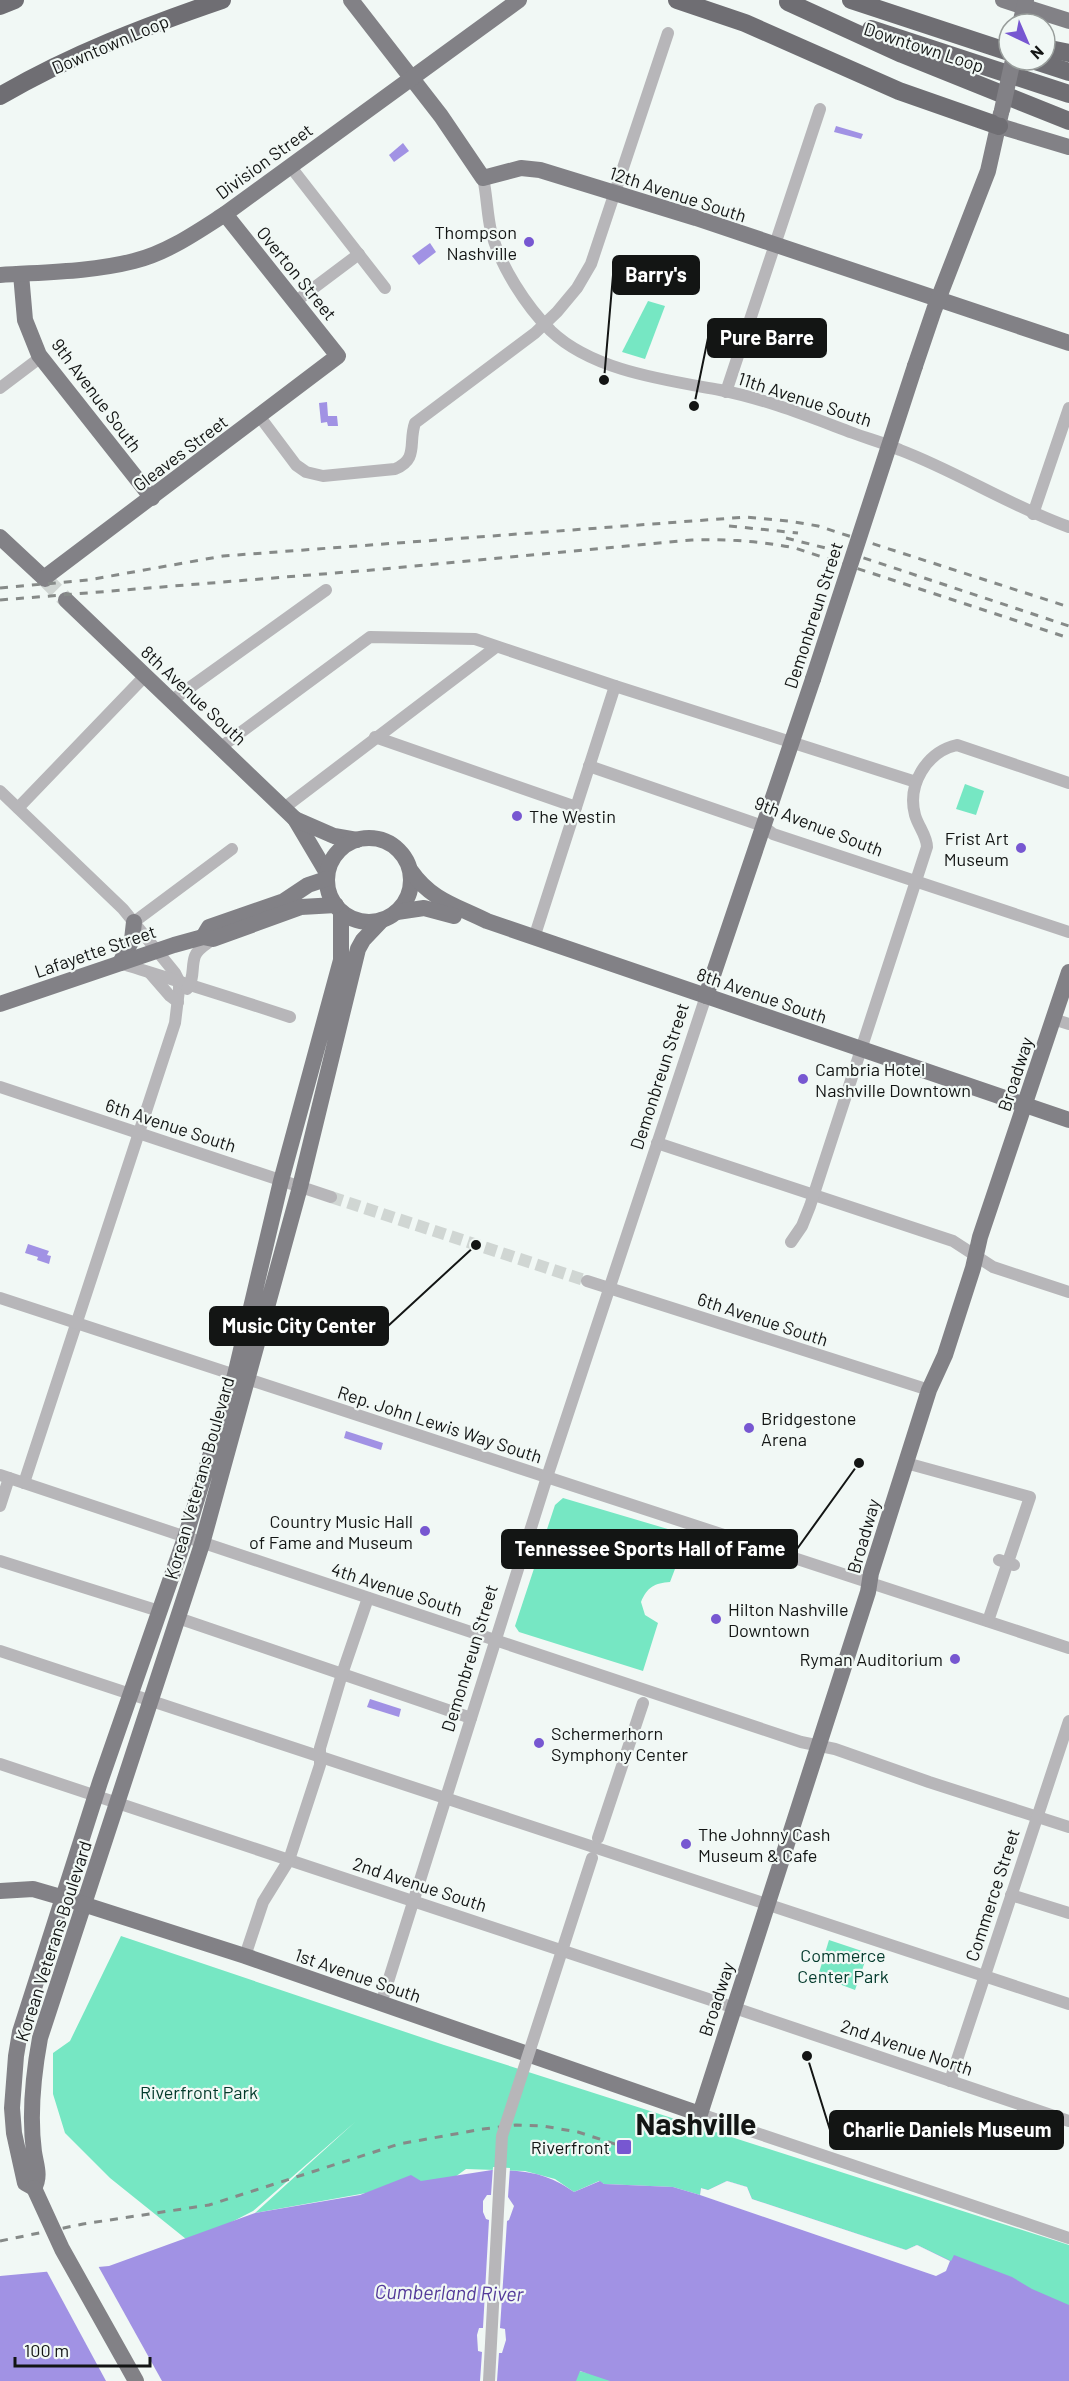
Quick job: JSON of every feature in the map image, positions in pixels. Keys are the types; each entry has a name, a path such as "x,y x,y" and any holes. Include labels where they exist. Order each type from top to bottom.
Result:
{"highway":[{"path":"0,6 15,0"},
{"name":"Downtown Loop","path":"0,96 83,53 222,0"},
{"path":"677,0 746,23 899,91 1000,118"},
{"path":"852,0 997,36"},
{"name":"Downtown Loop","path":"852,0 997,48"},
{"path":"783,1 902,54 1069,122"},
{"name":"Downtown Loop","path":"783,1 1068,94"}],"main road":[{"path":"351,0 441,116 483,178"},
{"name":"Division Street","path":"0,275 93,268 136,261 186,240 519,0"},
{"path":"1003,0 1069,21"},
{"name":"Demonbreun Street","path":"706,996 813,680 938,298 988,171 1010,72"},
{"path":"1000,118 1069,147"},
{"name":"12th Avenue South","path":"483,178 521,168 540,170 696,218 1069,343"},
{"name":"Overton Street","path":"225,214 338,357"},
{"name":"9th Avenue South","path":"21,274 25,320 40,357 152,498"},
{"name":"Gleaves Street","path":"0,537 44,579 338,357"},
{"name":"8th Avenue South","path":"66,600 290,813 334,836 357,840"},
{"name":"8th Avenue South","path":"290,813 326,876"},
{"path":"377,838 387,841 402,853 411,871 410,894 390,916 370,922 358,921 338,909 328,891 326,876 338,852 357,840 377,838"},
{"name":"8th Avenue South","path":"411,871 421,885 438,899 487,921 1069,1120"},
{"name":"Lafayette Street","path":"208,938 209,927 284,901 326,876"},
{"name":"Lafayette Street","path":"0,1004 157,950 208,938 301,907 338,909"},
{"name":"8th Avenue South","path":"390,916 424,908 452,916 487,921"},
{"name":"Korean Veterans Boulevard","path":"338,909 341,960 281,1180 242,1377 202,1544 49,2009 37,2056 31,2109 39,2180 34,2188 25,2183 14,2133 12,2106 15,2060 29,2003 130,1694 242,1377 300,1187 358,949 390,916"},
{"path":"120,963 132,940 134,922"},
{"name":"Broadway","path":"700,2114 929,1390 945,1355 980,1238 1025,1105 1061,1021 1069,972"},
{"name":"1st Avenue South","path":"0,1891 33,1889 83,1904 245,1956 700,2114"},
{"path":"34,2188 58,2243 136,2381"}],"street":[{"path":"260,417 297,465 306,472 323,476 395,469 405,465 409,458 415,423 545,323 577,288 591,264 668,33"},
{"path":"726,392 820,109"},
{"path":"290,166 385,288"},
{"name":"11th Avenue South","path":"483,178 491,232 502,264 545,323 566,342 606,363 666,382 726,392 788,409 901,450 1033,514 1069,527"},
{"path":"296,302 359,254"},
{"path":"0,387 40,357"},
{"path":"1033,514 1069,408"},
{"path":"171,701 327,590"},
{"path":"221,747 370,638 475,639 916,782"},
{"path":"290,813 375,737 496,647"},
{"path":"18,808 145,676"},
{"path":"534,938 615,686"},
{"path":"375,737 576,807"},
{"path":"791,1242 802,1226 814,1194 916,882 927,841 914,812 916,782 933,756 947,747 957,745 1069,783"},
{"name":"9th Avenue South","path":"590,766 763,826 773,834 1069,932"},
{"path":"0,791 134,922 185,982"},
{"path":"134,922 232,849"},
{"path":"24,1483 176,1023 178,1002 195,956 208,938"},
{"path":"120,963 290,1017"},
{"path":"149,973 178,1002"},
{"name":"Demonbreun Street","path":"381,2004 547,1477 706,996"},
{"name":"6th Avenue South","path":"0,1088 331,1197"},
{"path":"657,1143 953,1241 993,1267 1069,1292"},
{"name":"6th Avenue South","path":"587,1281 929,1390"},
{"name":"Rep. John Lewis Way South","path":"0,1298 852,1575 869,1583 886,1586 1069,1648"},
{"path":"906,1463 1030,1497 988,1621"},
{"path":"0,1506 4,1476"},
{"name":"4th Avenue South","path":"4,1476 202,1544 801,1742 835,1749 1069,1827"},
{"path":"999,1560 1014,1565"},
{"path":"0,1561 159,1611"},
{"path":"245,1956 263,1902 289,1860 320,1765 320,1748 342,1674 368,1598"},
{"path":"178,1618 471,1718"},
{"path":"0,1651 446,1798 614,1856 1069,2004"},
{"path":"598,1838 643,1703"},
{"name":"Commerce Street","path":"950,2081 1069,1721"},
{"name":"2nd Avenue South","path":"0,1764 733,2007"},
{"path":"489,2381 502,2136 592,1858"},
{"path":"1011,1895 1069,1913"},
{"name":"2nd Avenue North","path":"733,2007 1069,2121"},
{"path":"700,2114 1069,2238"}],"green space":[{"path":"648,301 665,306 645,359 622,352"},
{"path":"965,784 984,791 976,815 956,809"},
{"path":"563,1498 688,1535 670,1582 652,1587 641,1602 645,1615 658,1623 643,1671 519,1632 515,1626 555,1505"},
{"name":"Riverfront Park","path":"121,1936 444,2045 1069,2245 1069,2333 952,2262 917,2245 906,2250 751,2199 747,2187 727,2181 700,2195 673,2187 604,2184 599,2181 574,2192 555,2179 525,2171 466,2169 455,2177 255,2213 355,2122 253,2211 191,2243 110,2178 65,2133 53,2094 53,2053 70,2041"},
{"name":"Commerce Center Park","path":"829,1940 868,1953 855,1990 818,1976"},
{"path":"579,2371 622,2381 528,2381"}],"water":[{"path":"836,126 863,134 861,139 834,132"},
{"path":"403,143 409,151 394,162 389,155"},
{"path":"430,243 436,252 419,265 412,256"},
{"path":"327,402 328,416 337,416 338,426 328,426 327,422 321,423 319,403"},
{"path":"28,1244 49,1251 47,1255 51,1256 49,1264 25,1253"},
{"path":"346,1431 383,1443 381,1450 344,1438"},
{"path":"370,1699 401,1709 399,1717 367,1707"},
{"name":"Cumberland River","path":"492,2170 535,2174 554,2180 574,2192 600,2181 604,2184 673,2187 700,2195 701,2188 708,2190 727,2181 747,2187 752,2199 906,2250 917,2245 951,2261 954,2255 1012,2277 1032,2289 1069,2305 1069,2381 610,2381 580,2371 576,2381 0,2381 0,2276 109,2266 255,2213 360,2195 411,2175 421,2181"}],"pier":[{"path":"493,2167 510,2168 508,2197 514,2206 507,2221 500,2328 505,2329 506,2340 502,2353 499,2353 497,2381 480,2381 482,2352 478,2351 477,2335 479,2328 483,2328 489,2220 483,2212 483,2201 487,2195 491,2195"},
{"path":"727,2181 747,2187 752,2199 906,2250 917,2245 950,2261 946,2271 936,2276 700,2195 701,2188 708,2190"},
{"path":"97,2264 162,2381 106,2381 45,2268"}],"tunnel":[{"path":"45,579 66,600"},
{"path":"331,1197 587,1281"}],"railway":[{"path":"0,588 88,580 223,556 746,517 818,526 1069,607"},
{"path":"729,526 798,533"},
{"path":"786,538 861,557 1069,626"},
{"path":"0,600 372,570 692,540 731,540 795,548 1069,638"},
{"path":"0,2241 83,2224 209,2205 399,2144 483,2129 516,2125 543,2126 578,2132 618,2145"}],"place":[{"name":"Thompson Nashville","path":"529,242"},
{"name":"Barry's","path":"604,380"},
{"name":"Pure Barre","path":"694,406"},
{"name":"The Westin","path":"517,816"},
{"name":"Frist Art Museum","path":"1021,848"},
{"name":"Cambria Hotel Nashville Downtown","path":"803,1079"},
{"name":"Music City Center","path":"476,1245"},
{"name":"Bridgestone Arena","path":"749,1428"},
{"name":"Tennessee Sports Hall of Fame","path":"859,1463"},
{"name":"Country Music Hall of Fame and Museum","path":"425,1531"},
{"name":"Hilton Nashville Downtown","path":"716,1619"},
{"name":"Ryman Auditorium","path":"955,1659"},
{"name":"Schermerhorn Symphony Center","path":"539,1743"},
{"name":"The Johnny Cash Museum & Cafe","path":"686,1844"},
{"name":"Charlie Daniels Museum","path":"807,2056"},
{"name":"Riverfront","path":"624,2147"}],"district":[{"name":"Nashville","path":"696,2123"}]}
